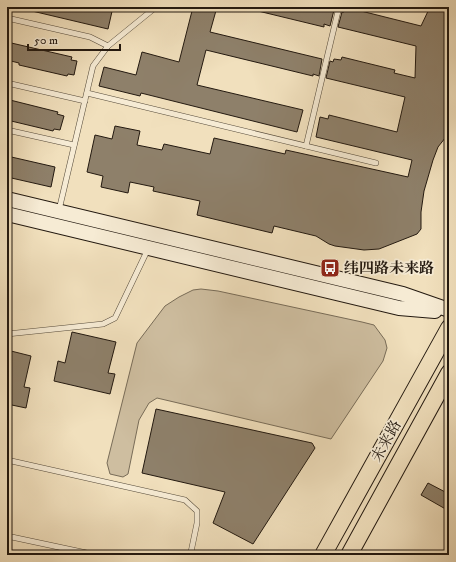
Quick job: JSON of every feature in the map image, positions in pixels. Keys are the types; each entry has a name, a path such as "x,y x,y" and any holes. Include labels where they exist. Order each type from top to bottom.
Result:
{"main road":[{"name":"未来路","path":"323,555 449,328"},
{"name":"未来路","path":"349,555 449,374"}],"street":[{"path":"7,199 403,294 449,311"},
{"path":"7,214 399,308 449,311"}],"lane":[{"path":"58,211 93,66 108,46 156,7"},
{"path":"306,146 339,7"},
{"path":"7,18 90,37 108,46"},
{"path":"7,83 85,101"},
{"path":"87,93 376,164"},
{"path":"7,130 74,145"},
{"path":"7,334 103,324 115,318 149,248"},
{"path":"7,460 185,500 197,511 197,523 190,553 197,555"},
{"path":"7,536 96,555"}],"shaded area":[{"path":"201,289 218,291 374,325 385,340 387,348 383,361 331,439 157,398 149,403 139,420 128,474 123,477 110,474 107,463 137,343 165,306 193,290"}],"building":[{"path":"33,7 113,7 108,29 32,11"},
{"path":"193,7 217,7 210,32 322,59 319,76 313,74 313,76 206,50 197,85 303,110 297,132 141,93 140,96 99,86 104,67 136,75 142,52 179,62"},
{"path":"259,7 322,7 334,10 330,26 324,24 324,27 258,11"},
{"path":"345,7 421,26 430,7 439,7 449,12 449,133 438,147 433,160 424,191 421,212 421,229 417,234 379,249 364,250 335,246 316,236 274,226 272,233 197,215 200,201 153,191 154,187 130,182 128,193 101,187 103,176 87,172 95,135 112,139 115,126 140,131 137,145 162,150 164,144 210,154 214,138 285,154 286,150 408,177 412,160 316,137 320,117 328,119 329,115 397,132 405,97 326,78 330,61 333,62 334,59 341,60 342,57 395,70 394,73 415,78 416,46 338,27"},
{"path":"7,42 72,57 71,60 77,61 74,75 68,74 67,76 19,65 19,63 7,60"},
{"path":"10,100 58,112 57,114 64,116 60,130 54,129 53,131 7,120 7,103 9,103"},
{"path":"7,156 55,167 51,187 7,177"},
{"path":"72,332 116,342 108,373 115,374 110,394 54,381 58,361 65,363"},
{"path":"7,350 31,356 24,387 30,388 26,408 7,404"},
{"path":"156,409 312,443 315,448 253,544 213,523 225,492 142,473"},
{"path":"428,483 449,494 449,511 421,495"}],"place":[{"name":"纬四路未来路","path":"330,268"}]}
